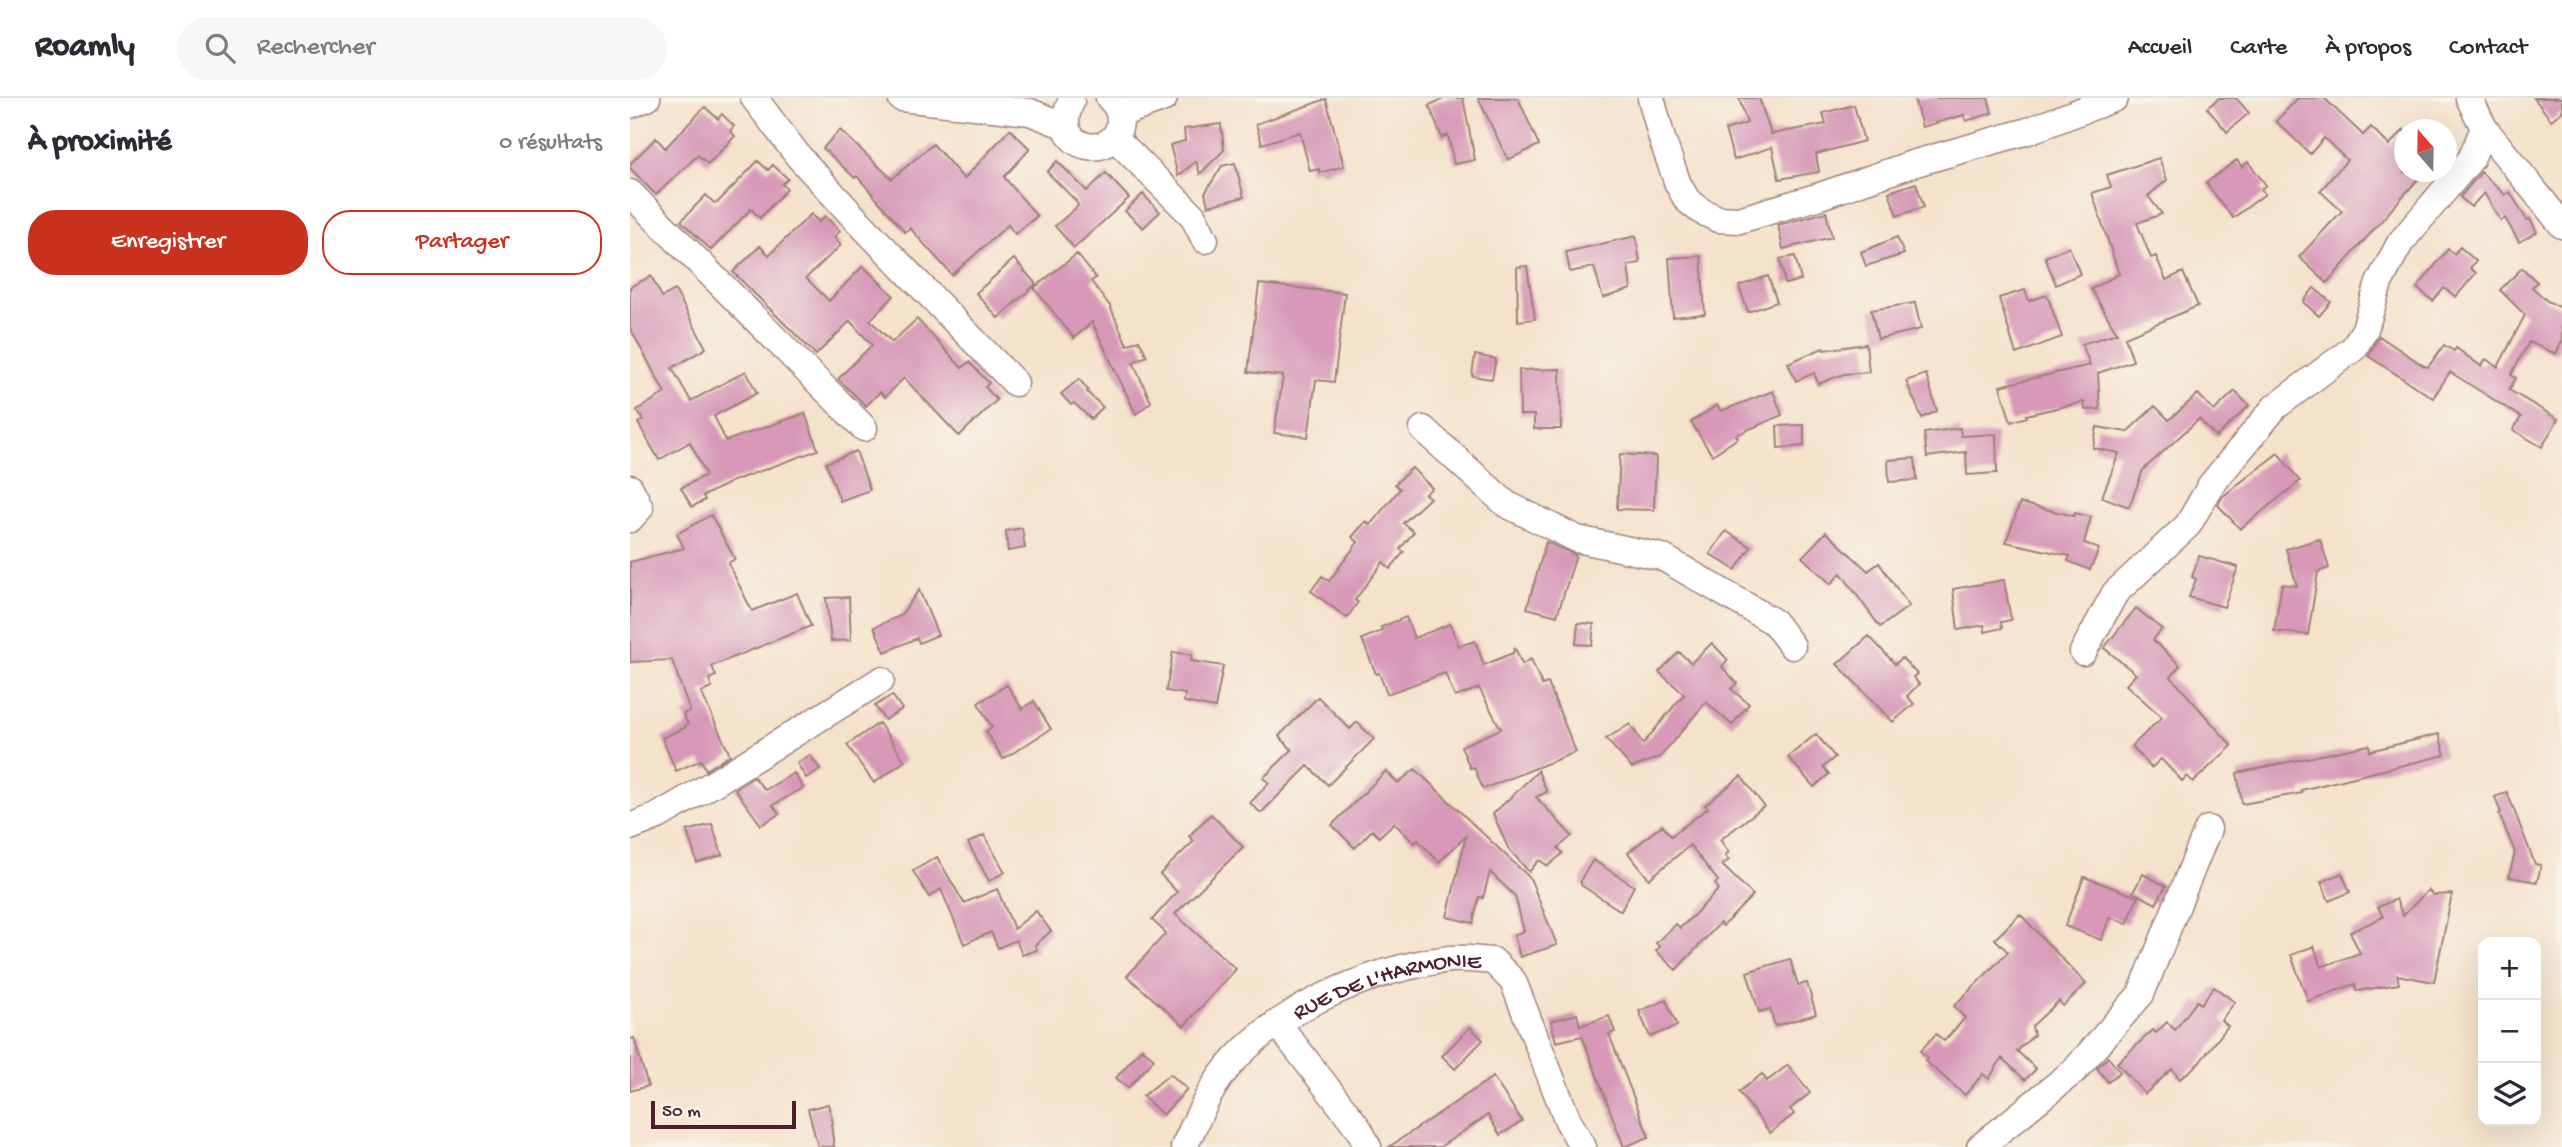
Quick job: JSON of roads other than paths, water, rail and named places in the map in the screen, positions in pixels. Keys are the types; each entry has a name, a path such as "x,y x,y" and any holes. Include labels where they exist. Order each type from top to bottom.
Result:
{"street":[{"path":"630,105 648,98"},
{"path":"754,98 799,157 852,215 1015,383"},
{"path":"901,98 1031,112 1071,109 1070,137 1080,145 1093,148 1105,145 1114,116"},
{"path":"1114,116 1164,98"},
{"path":"1651,98 1666,150 1678,184 1687,200 1718,219 1739,220 1820,196 1912,164 2028,131 2115,98"},
{"path":"2469,98 2484,128 2562,225"},
{"path":"1114,116 1193,216 1205,240"},
{"path":"2083,652 2115,593 2188,524 2211,485 2275,407 2354,348 2365,329 2379,283 2400,243 2471,159 2484,128"},
{"path":"630,193 864,428"},
{"path":"1423,429 1506,504 1577,539 1662,557 1774,622 1792,646"},
{"path":"630,488 640,508 630,519"},
{"path":"630,827 658,816 881,680"},
{"path":"1980,1147 2075,1070 2141,994 2208,828"},
{"name":"RUE DE L'HARMONIE","path":"1184,1147 1216,1083 1241,1055 1277,1023 1313,1001 1389,971 1452,959 1493,961 1513,981 1568,1121 1583,1147"},
{"path":"1277,1023 1359,1129 1368,1147"}]}
